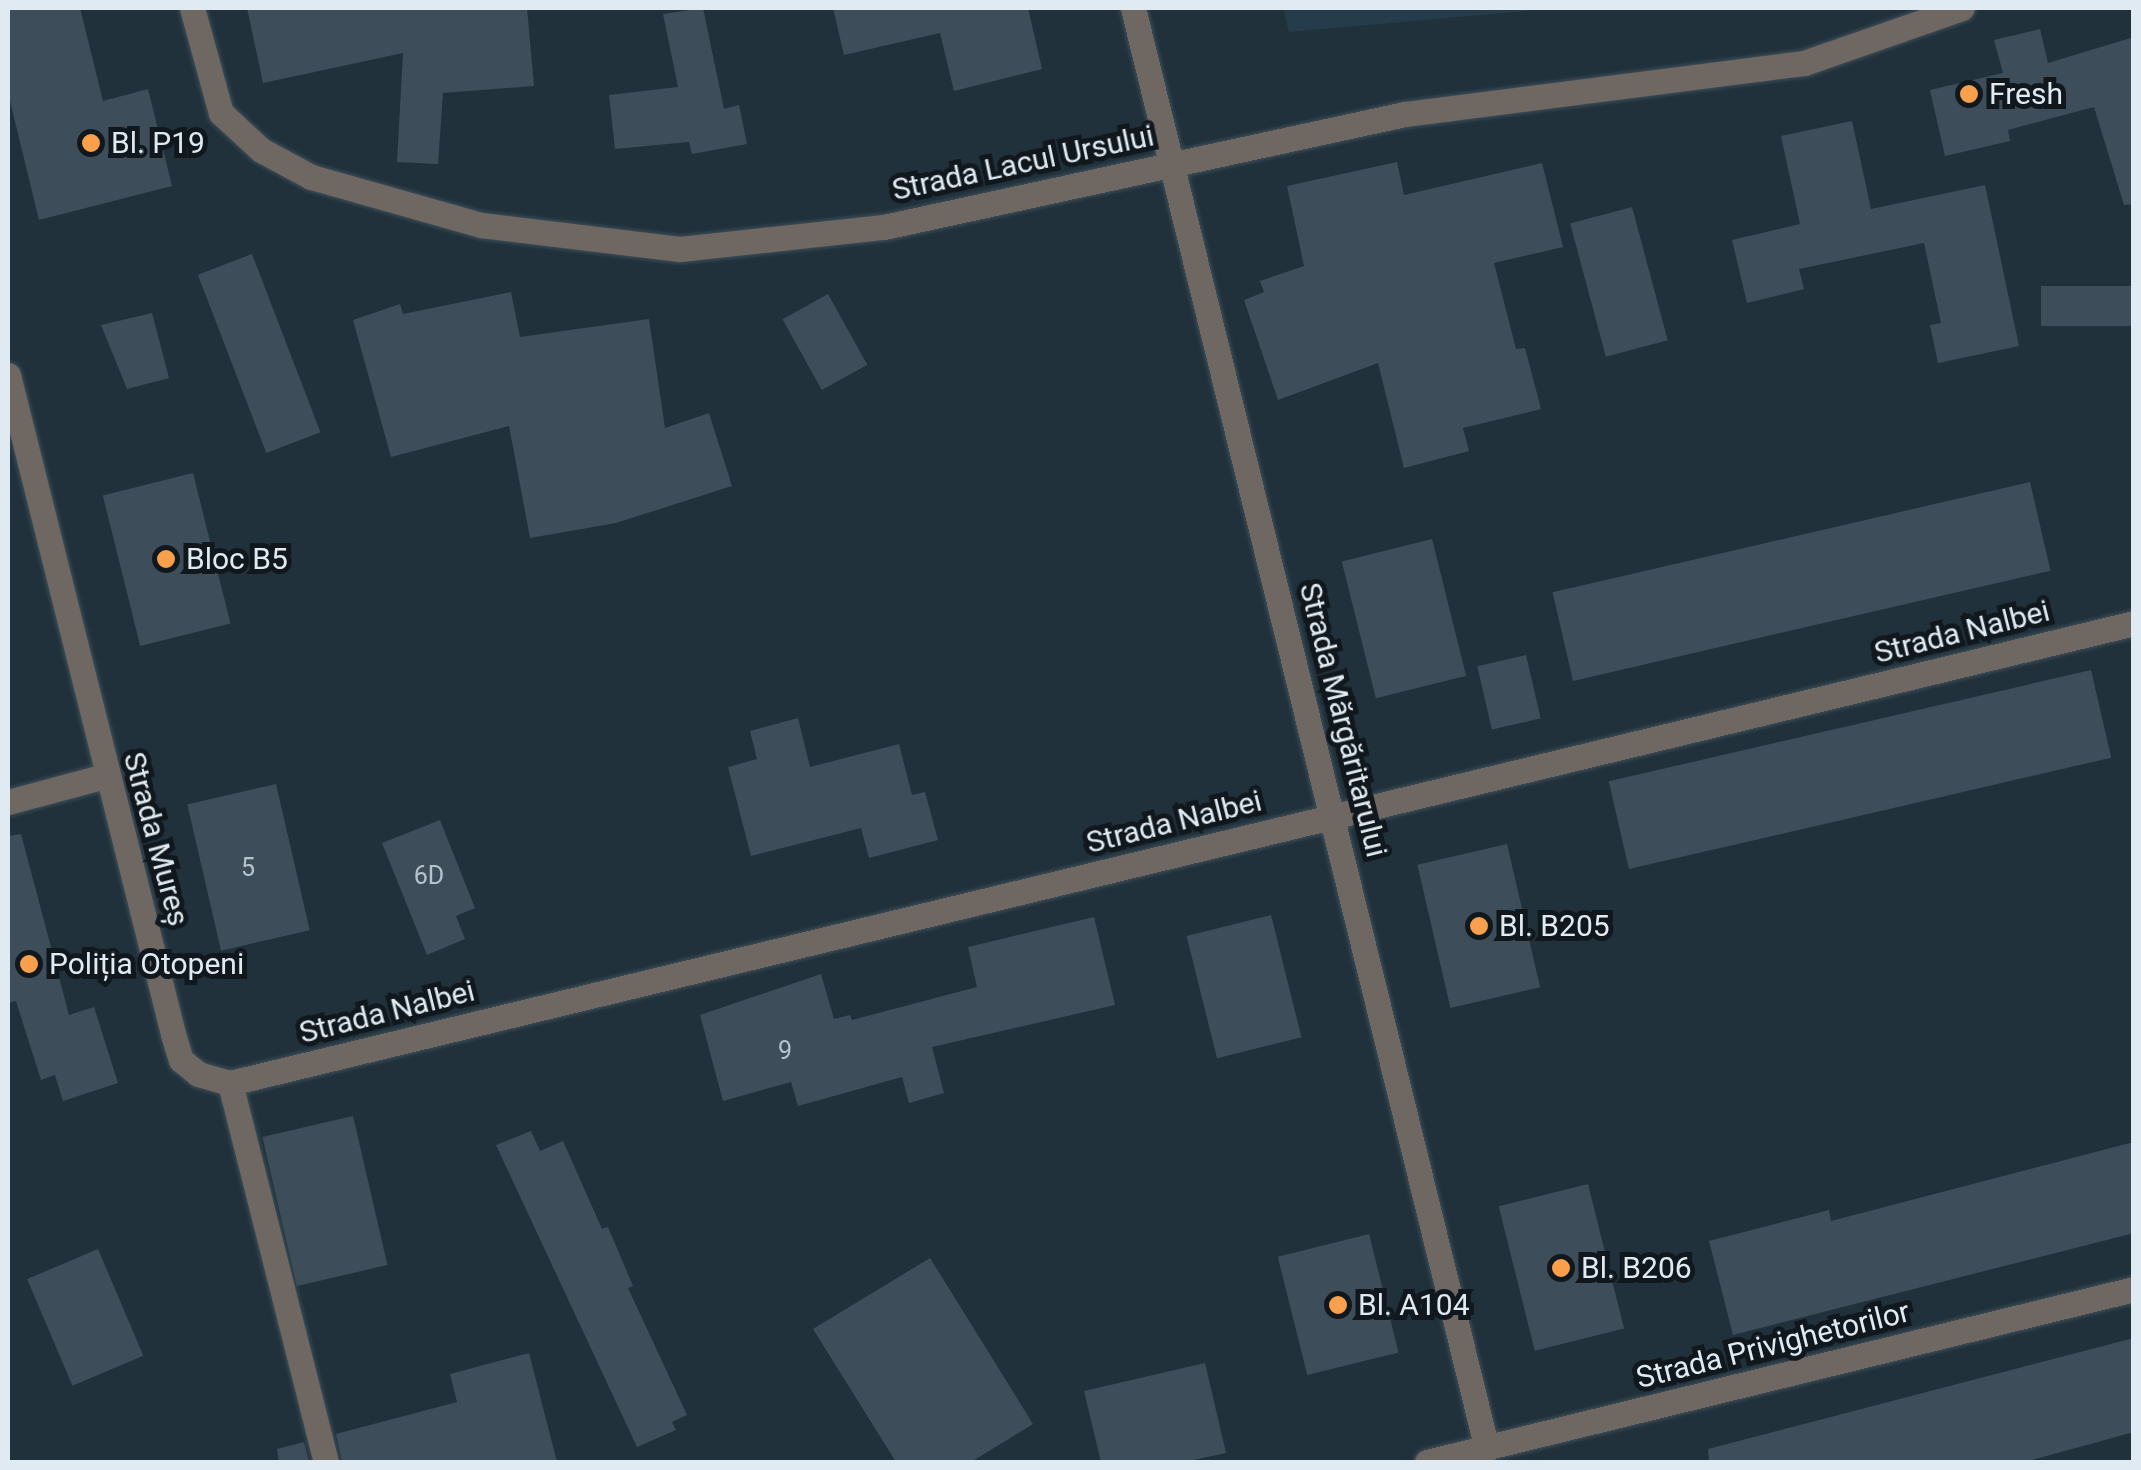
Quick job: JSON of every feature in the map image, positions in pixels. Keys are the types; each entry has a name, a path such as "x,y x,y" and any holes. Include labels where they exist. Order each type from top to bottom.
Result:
{"street":[{"name":"Strada Lacul Ursului","path":"192,8 221,112 261,150 312,177 380,199 585,242 680,249 768,243 884,227 1405,114 1804,63 1962,8"},
{"name":"Strada Mărgăritarului","path":"1134,8 1488,1450"},
{"name":"Strada Mureș","path":"8,375 105,776 182,1060 198,1074 230,1083"},
{"name":"Strada Nalbei","path":"230,1083 2134,623"},
{"path":"8,802 105,776"},
{"path":"230,1083 326,1462"},
{"name":"Strada Privighetorilor","path":"1427,1462 2134,1289"}],"shaded area":[{"path":"1283,8 1559,8 1289,32"}],"building":[{"name":"Bl. P19","path":"8,8 80,8 103,101 148,89 172,186 39,220 8,93"},
{"path":"247,8 527,8 534,86 443,93 438,164 397,162 403,53 263,83"},
{"path":"703,8 724,109 739,105 747,144 692,154 689,142 615,149 609,95 678,87 663,14"},
{"path":"833,8 1028,8 1042,69 954,91 940,33 844,55"},
{"path":"2040,29 2048,63 2134,37 2134,204 2124,205 2094,107 2008,130 2010,141 1945,156 1930,90 2003,73 1994,40"},
{"path":"1852,121 1871,209 1985,185 2019,346 1938,363 1930,325 1941,323 1924,243 1799,269 1804,289 1747,303 1732,240 1800,224 1781,136"},
{"path":"1397,162 1404,195 1542,163 1563,247 1494,263 1516,349 1525,348 1541,409 1463,428 1469,451 1404,468 1378,363 1278,400 1244,300 1264,292 1260,281 1304,266 1287,186"},
{"path":"1632,207 1668,340 1606,357 1570,224"},
{"path":"252,254 320,432 266,453 198,275"},
{"path":"2041,286 2134,286 2134,326 2041,326"},
{"path":"511,292 520,337 649,319 665,428 709,413 732,486 616,523 530,538 509,426 391,457 353,320 400,304 403,314"},
{"path":"828,294 867,365 822,390 783,319"},
{"path":"152,313 169,378 127,389 101,325"},
{"name":"Bloc B5","path":"193,473 230,623 140,646 103,495"},
{"path":"2030,482 2050,571 1573,681 1553,592"},
{"path":"1432,539 1466,676 1376,698 1342,561"},
{"path":"1526,655 1541,718 1492,730 1477,666"},
{"path":"2091,670 2111,758 1629,869 1609,781"},
{"path":"798,718 810,767 899,744 912,795 925,792 938,840 869,858 861,828 751,856 728,767 757,759 750,731"},
{"path":"276,784 310,930 221,951 187,804"},
{"path":"440,820 475,908 456,916 465,939 427,955 382,843"},
{"path":"21,834 69,1015 94,1007 118,1083 63,1101 55,1075 41,1080 16,1001 8,1003 8,836"},
{"name":"Bl. B205","path":"1507,844 1540,987 1450,1008 1417,865"},
{"path":"1271,915 1301,1037 1217,1058 1187,936"},
{"path":"1094,917 1115,1005 932,1047 944,1093 909,1103 902,1077 798,1106 791,1082 723,1101 700,1015 821,974 834,1019 850,1015 852,1020 977,987 968,947"},
{"path":"353,1116 387,1265 297,1286 262,1137"},
{"path":"531,1131 540,1151 563,1141 602,1229 608,1227 633,1286 628,1288 687,1415 672,1422 676,1430 637,1447 496,1145"},
{"path":"2134,1142 2134,1233 1733,1335 1709,1241 1829,1210 1831,1221"},
{"name":"Bl. B206","path":"1588,1184 1624,1329 1535,1351 1499,1206"},
{"name":"Bl. A104","path":"1369,1234 1399,1352 1307,1375 1278,1257"},
{"path":"98,1249 143,1356 72,1386 27,1279"},
{"path":"930,1258 1033,1424 971,1462 896,1462 813,1329"},
{"path":"2134,1338 2134,1432 2025,1462 1709,1462 1708,1449"},
{"path":"529,1353 557,1462 342,1462 336,1434 457,1402 450,1374"},
{"path":"1205,1363 1226,1453 1184,1462 1101,1462 1084,1391"},
{"path":"304,1442 309,1462 279,1462 277,1449"}],"place":[{"name":"Fresh","path":"1969,94"},
{"name":"Bl. P19","path":"91,143"},
{"name":"Bloc B5","path":"166,559"},
{"name":"Bl. B205","path":"1479,926"},
{"name":"Poliția Otopeni","path":"29,964"},
{"name":"Bl. B206","path":"1561,1268"},
{"name":"Bl. A104","path":"1338,1305"}]}
